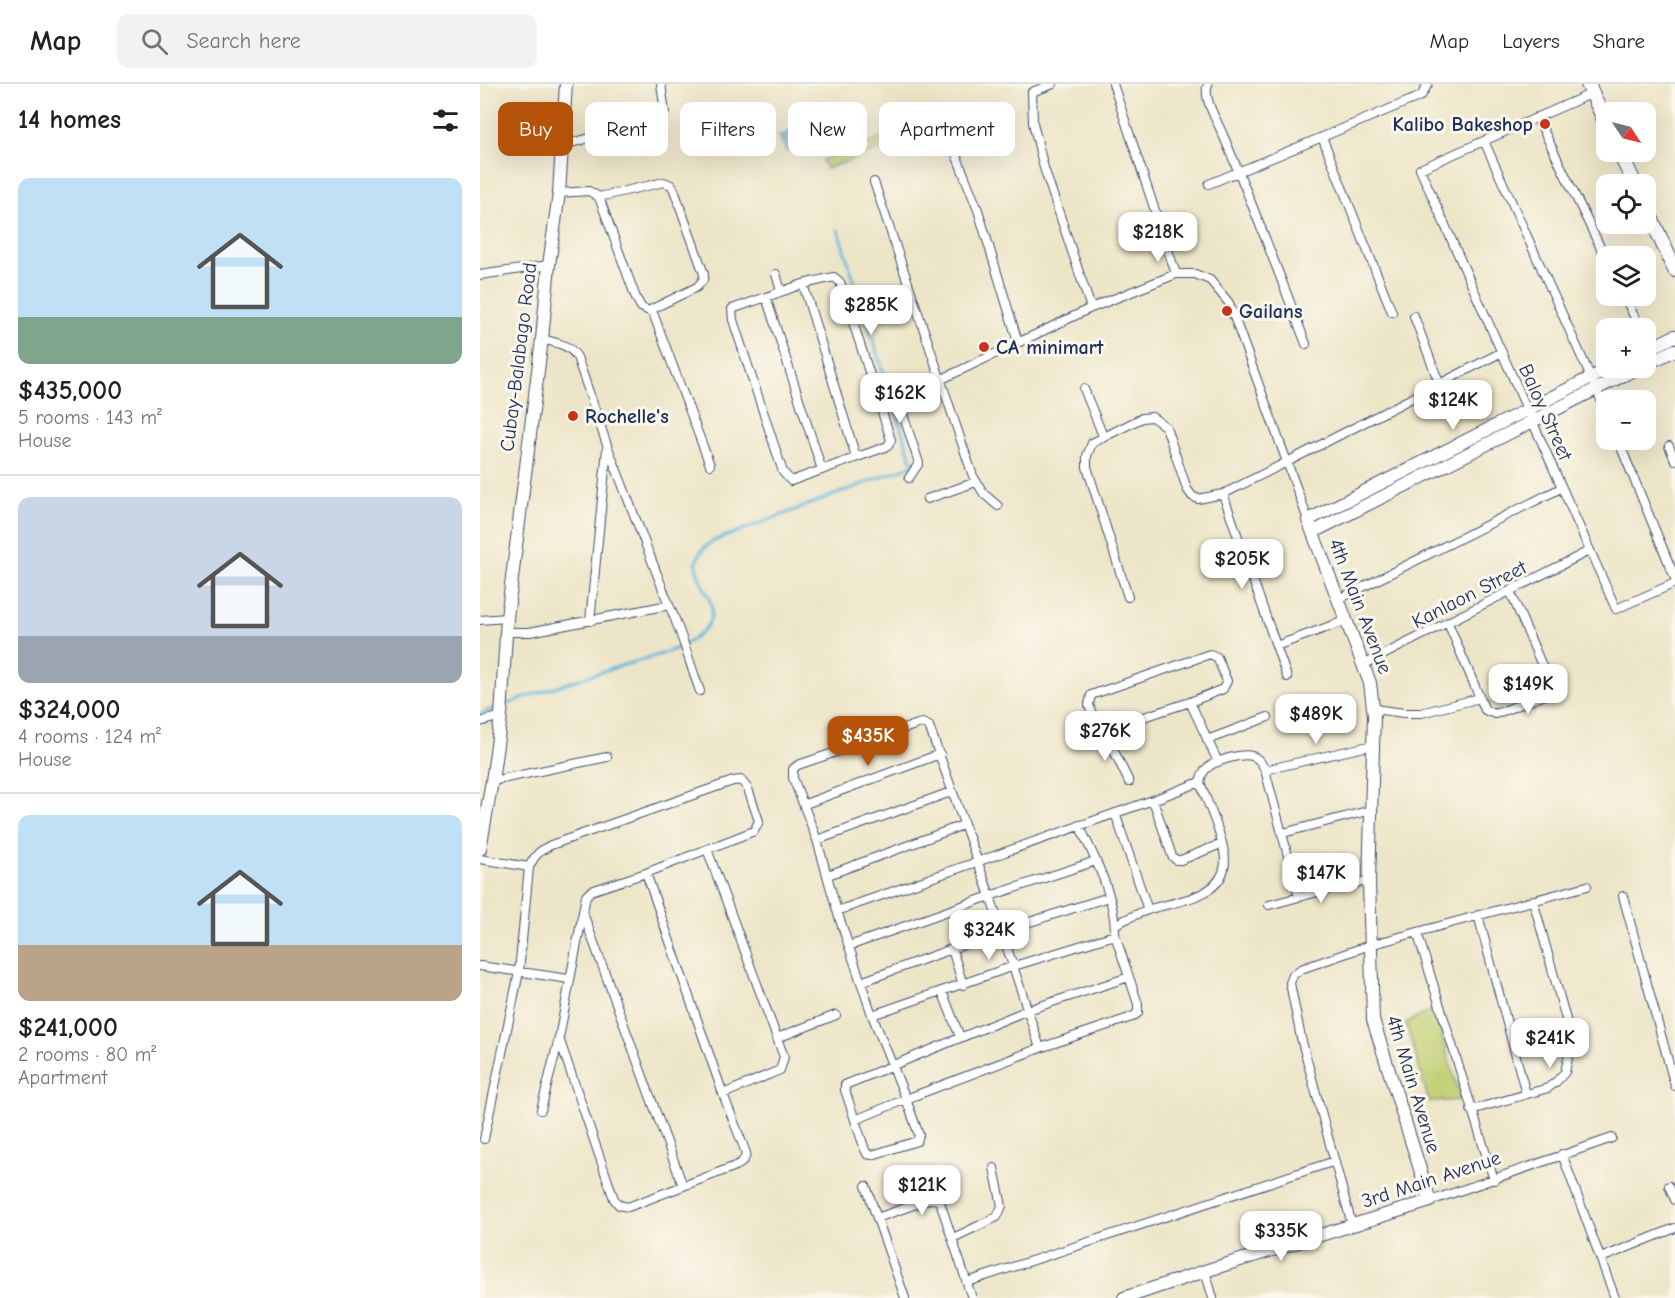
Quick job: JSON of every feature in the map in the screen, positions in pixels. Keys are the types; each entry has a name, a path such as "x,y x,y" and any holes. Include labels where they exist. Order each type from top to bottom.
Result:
{"main road":[{"path":"1656,229 1675,270"}],"street":[{"name":"Cubay-Balabago Road","path":"565,102 566,84"},
{"path":"573,143 660,119 665,112 661,84"},
{"path":"1053,84 1032,92 1034,123 1044,168 1091,308"},
{"path":"1113,84 1176,274"},
{"path":"1208,84 1207,94 1240,172 1306,344"},
{"path":"1209,184 1421,96 1428,84"},
{"path":"1591,89 1484,141 1597,390"},
{"path":"1537,117 1600,246"},
{"path":"1322,136 1392,312"},
{"name":"Baloy Street","path":"1484,141 1420,169 1616,609 1675,583"},
{"name":"Cubay-Balabago Road","path":"480,849 501,712 507,618 563,156"},
{"path":"957,156 978,210 1018,342"},
{"path":"599,197 664,182 671,185 674,190 704,274 703,280 697,287 650,310"},
{"path":"874,182 964,453 976,482 984,494 998,506"},
{"path":"559,193 589,191 599,197 636,298 641,307 650,310 656,320 710,465"},
{"path":"480,275 549,265"},
{"path":"776,274 781,291"},
{"path":"890,401 940,380 1091,308 1176,274 1195,274 1210,280 1229,303 1311,526 1594,382 1607,378"},
{"path":"890,401 890,444 793,481 787,479 731,314 732,309 803,284 834,277 840,282 919,463 909,478"},
{"path":"803,284 856,457"},
{"path":"766,297 822,470"},
{"path":"1414,316 1439,383"},
{"path":"1656,347 1675,336"},
{"path":"542,339 565,345 577,357 607,445 682,633 700,691"},
{"path":"1656,351 1675,350"},
{"path":"1128,597 1087,467 1090,446 1103,436 1142,418 1152,417 1166,427 1187,489 1192,496 1198,499 1223,494 1502,352"},
{"path":"1594,382 1599,378"},
{"path":"1084,389 1103,436"},
{"path":"590,621 607,445"},
{"path":"1669,446 1675,460"},
{"path":"1622,450 1675,578"},
{"path":"927,499 976,482"},
{"path":"1339,599 1561,488"},
{"path":"1223,494 1287,677"},
{"name":"4th Main Avenue","path":"1311,526 1370,683 1374,709 1369,881 1373,1020 1430,1201"},
{"name":"Kanlaon Street","path":"1363,665 1589,551"},
{"path":"1448,623 1485,710 1494,714 1545,695 1549,682 1510,591"},
{"path":"506,632 530,632 669,605"},
{"path":"480,620 507,618"},
{"path":"1276,646 1347,620"},
{"path":"1210,654 1217,657 1227,681 1225,687 1190,702 1104,730 1097,728 1089,705 1091,695 1210,654"},
{"path":"1374,709 1421,713 1480,698"},
{"path":"1190,702 1218,762"},
{"path":"480,722 501,712"},
{"path":"1207,740 1268,717"},
{"path":"1040,1048 1028,1010 1014,966 990,896 929,726 922,723 798,765 793,769 792,773 817,840 837,910 872,1015 893,1065 919,1135 917,1141 872,1155 867,1154 845,1085 893,1065 960,1037 1028,1010 1129,977"},
{"path":"1104,730 1129,782"},
{"path":"1265,770 1372,745"},
{"path":"805,804 940,754"},
{"path":"1116,924 1148,910 1200,895 1210,890 1219,880 1225,861 1200,782 1206,769 1235,756 1252,756 1265,770 1299,897"},
{"path":"492,781 608,757"},
{"path":"484,1139 519,972 529,867 534,855 551,845 741,780 746,784 759,821 758,826 749,833 646,873 591,891 586,896 559,1038 541,1110"},
{"path":"837,910 1200,782"},
{"path":"817,840 951,792"},
{"path":"1153,800 1172,856 1176,860 1221,844"},
{"path":"1283,833 1371,810"},
{"path":"1115,813 1148,910"},
{"path":"828,875 963,825"},
{"path":"855,1120 1040,1048 1136,1016 1139,1010 1138,1004 1115,936 1116,924 1109,897 1096,861 1079,825"},
{"path":"707,849 784,1057 780,1070 723,1094"},
{"path":"480,859 529,867"},
{"path":"849,946 1096,861"},
{"path":"559,1038 614,1199 620,1205 628,1207 741,1164 746,1153 723,1094 646,873"},
{"path":"1269,905 1369,881"},
{"path":"1352,1225 1300,1038 1290,983 1293,975 1301,969 1370,945 1587,886"},
{"path":"1623,896 1675,1086"},
{"path":"861,982 1001,931 1109,897"},
{"path":"1471,1110 1548,1088 1557,1082 1564,1072 1572,1041 1533,900"},
{"path":"582,911 683,1186"},
{"path":"1478,915 1527,1094"},
{"path":"1417,932 1494,1180"},
{"path":"872,1015 1014,966 1115,936"},
{"path":"952,949 963,985"},
{"path":"480,966 569,979"},
{"path":"942,991 960,1037"},
{"path":"777,1038 836,1015"},
{"name":"3rd Main Avenue","path":"1124,1298 1494,1180 1611,1138"},
{"path":"1562,1154 1615,1298"},
{"path":"967,1282 1335,1161"},
{"path":"953,1238 997,1217 1000,1212 1002,1206 994,1168"},
{"path":"866,1186 905,1298"},
{"path":"1669,1186 1675,1200"},
{"path":"877,1218 933,1198 940,1202 972,1298"},
{"path":"1601,1258 1675,1228"},
{"path":"1204,1271 1213,1298"}],"green space":[{"path":"879,139 879,150 867,154 867,144"},
{"path":"833,156 861,156 826,169 822,160"},
{"path":"1434,1009 1461,1100 1429,1102 1406,1023"}],"water":[{"path":"788,132 788,151 787,151 779,136"}],"waterway":[{"path":"504,705 675,649 690,641 704,630 710,620 712,609 710,600 697,571 697,562 701,552 711,542 913,465 838,230"},
{"path":"480,714 498,707"}],"place":[{"name":"Kalibo Bakeshop","path":"1545,124"},
{"name":"Gailans","path":"1227,311"},
{"name":"CA minimart","path":"984,347"},
{"name":"Rochelle's","path":"573,416"}]}
